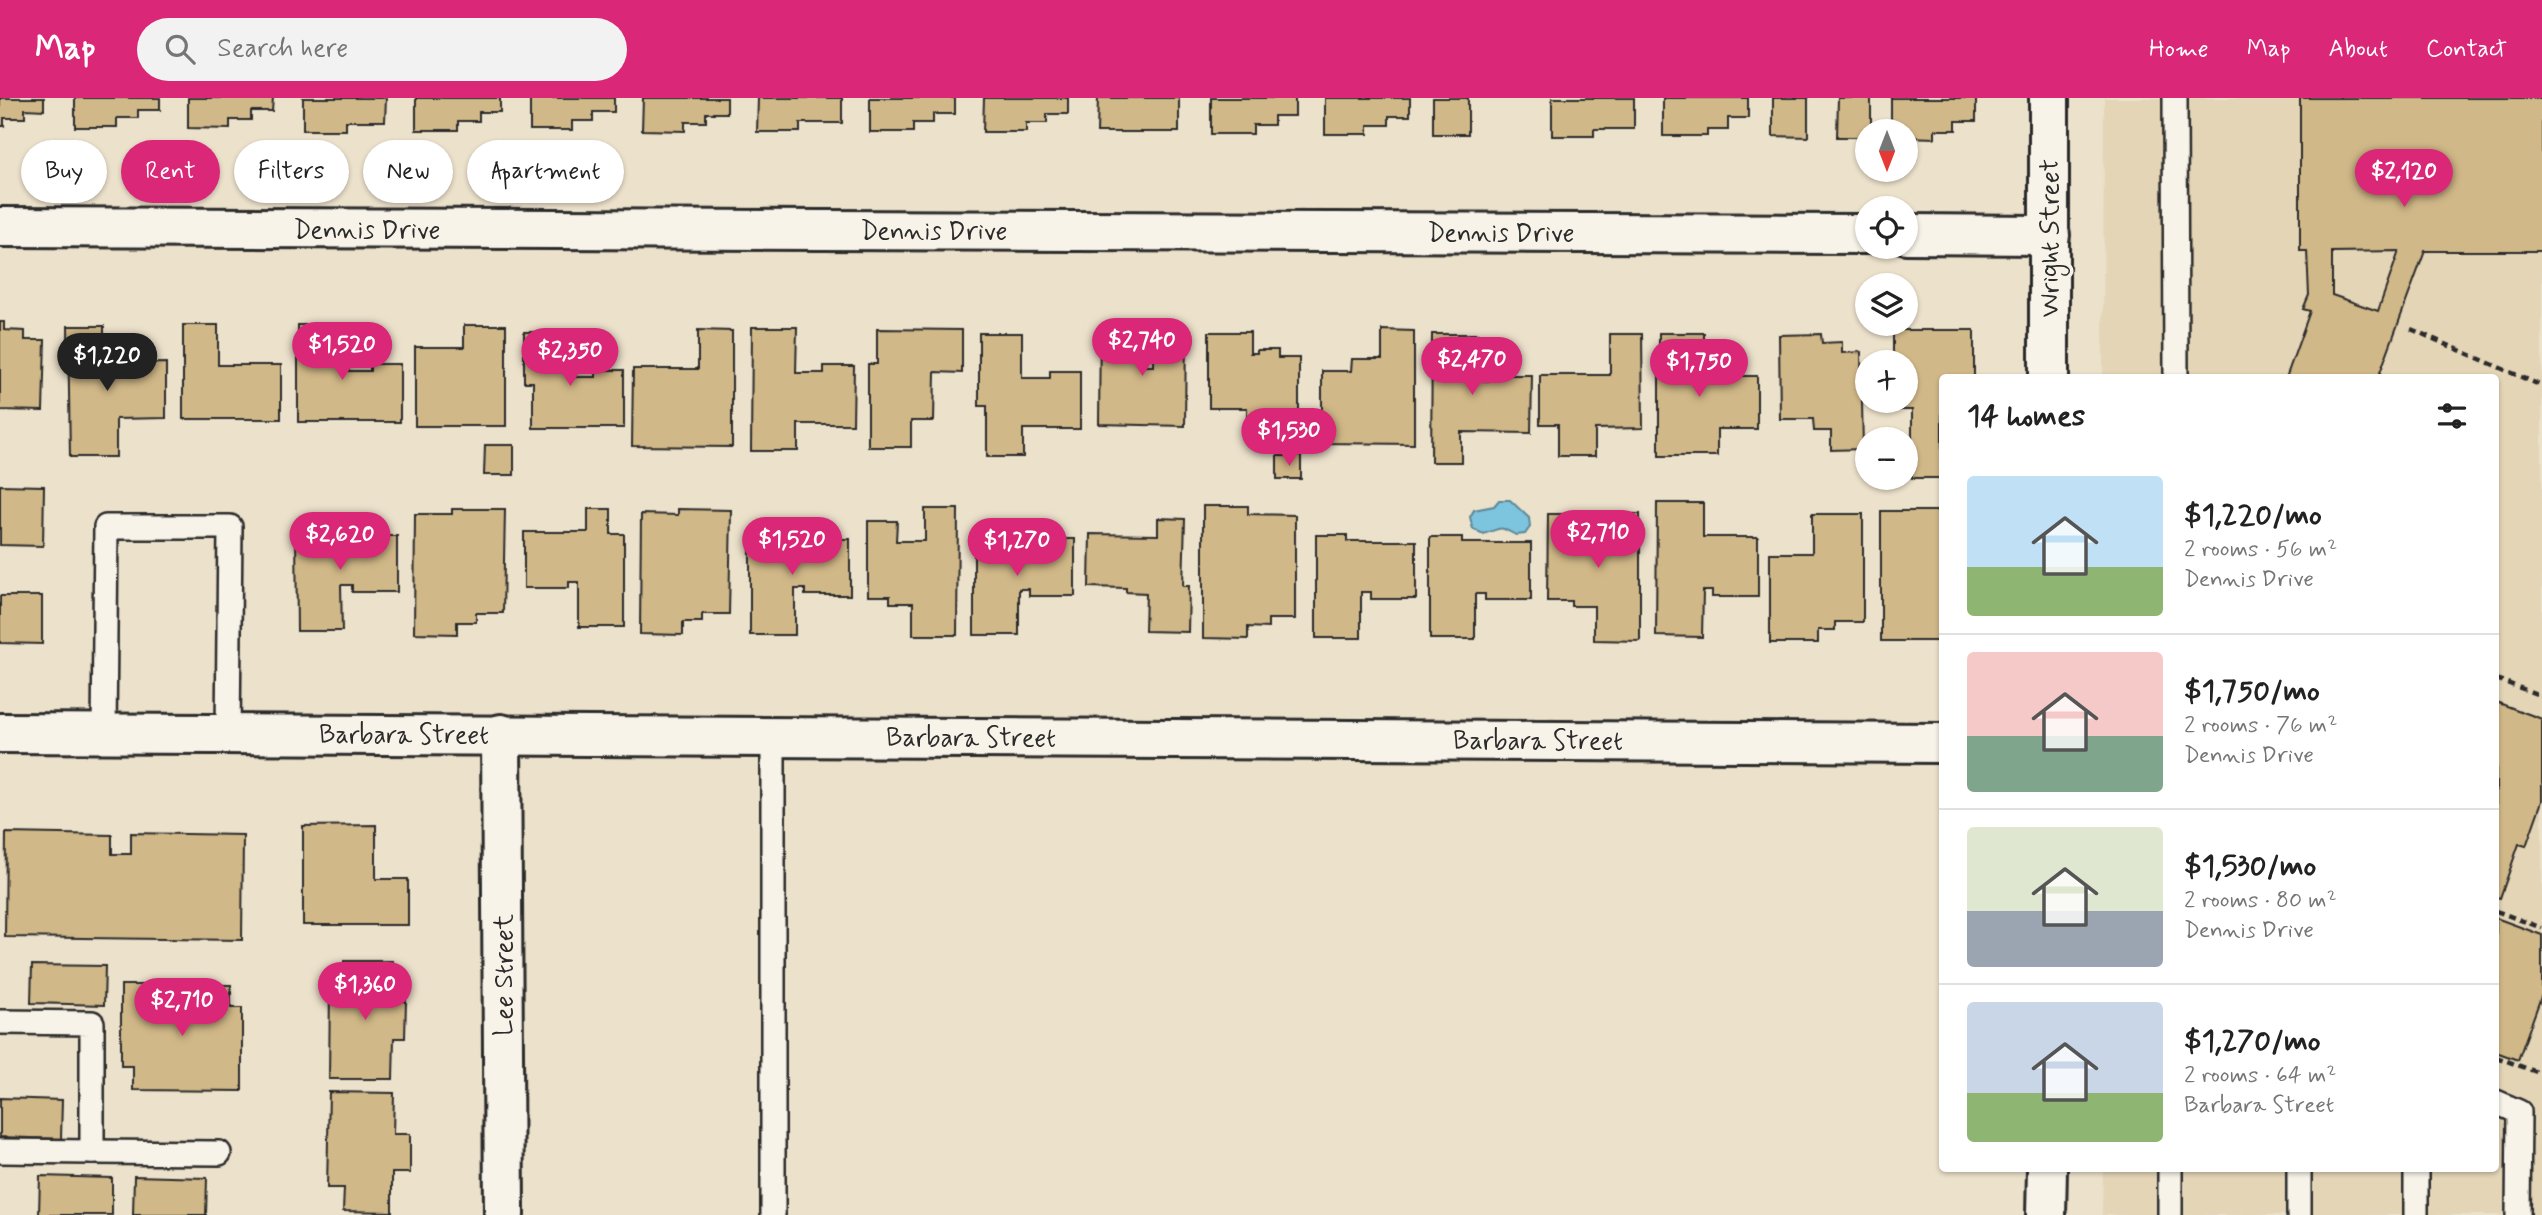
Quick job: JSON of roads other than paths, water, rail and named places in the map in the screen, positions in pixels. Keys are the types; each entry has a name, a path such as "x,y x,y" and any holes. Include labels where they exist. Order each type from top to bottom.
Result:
{"street":[{"name":"Wright Street","path":"2049,98 2049,374"},
{"name":"Dennis Drive","path":"0,227 1855,234"},
{"path":"1918,234 2049,236"},
{"name":"Barbara Street","path":"0,733 1939,743"},
{"name":"Lee Street","path":"501,734 504,1215"},
{"path":"2046,1215 2047,1172"}],"lane":[{"path":"2175,98 2176,374"},
{"path":"104,734 106,527 230,527 228,734"},
{"path":"773,736 773,1215"},
{"path":"0,1022 92,1023 92,1152"},
{"path":"2499,1103 2519,1112 2518,1215"},
{"path":"0,1151 219,1153"},
{"path":"2170,1172 2170,1215"},
{"path":"2299,1172 2299,1215"},
{"path":"2416,1172 2416,1215"}],"water":[{"path":"1499,500 1510,500 1529,518 1530,527 1525,534 1516,535 1500,528 1483,534 1473,529 1470,517 1474,510 1494,506"}]}
